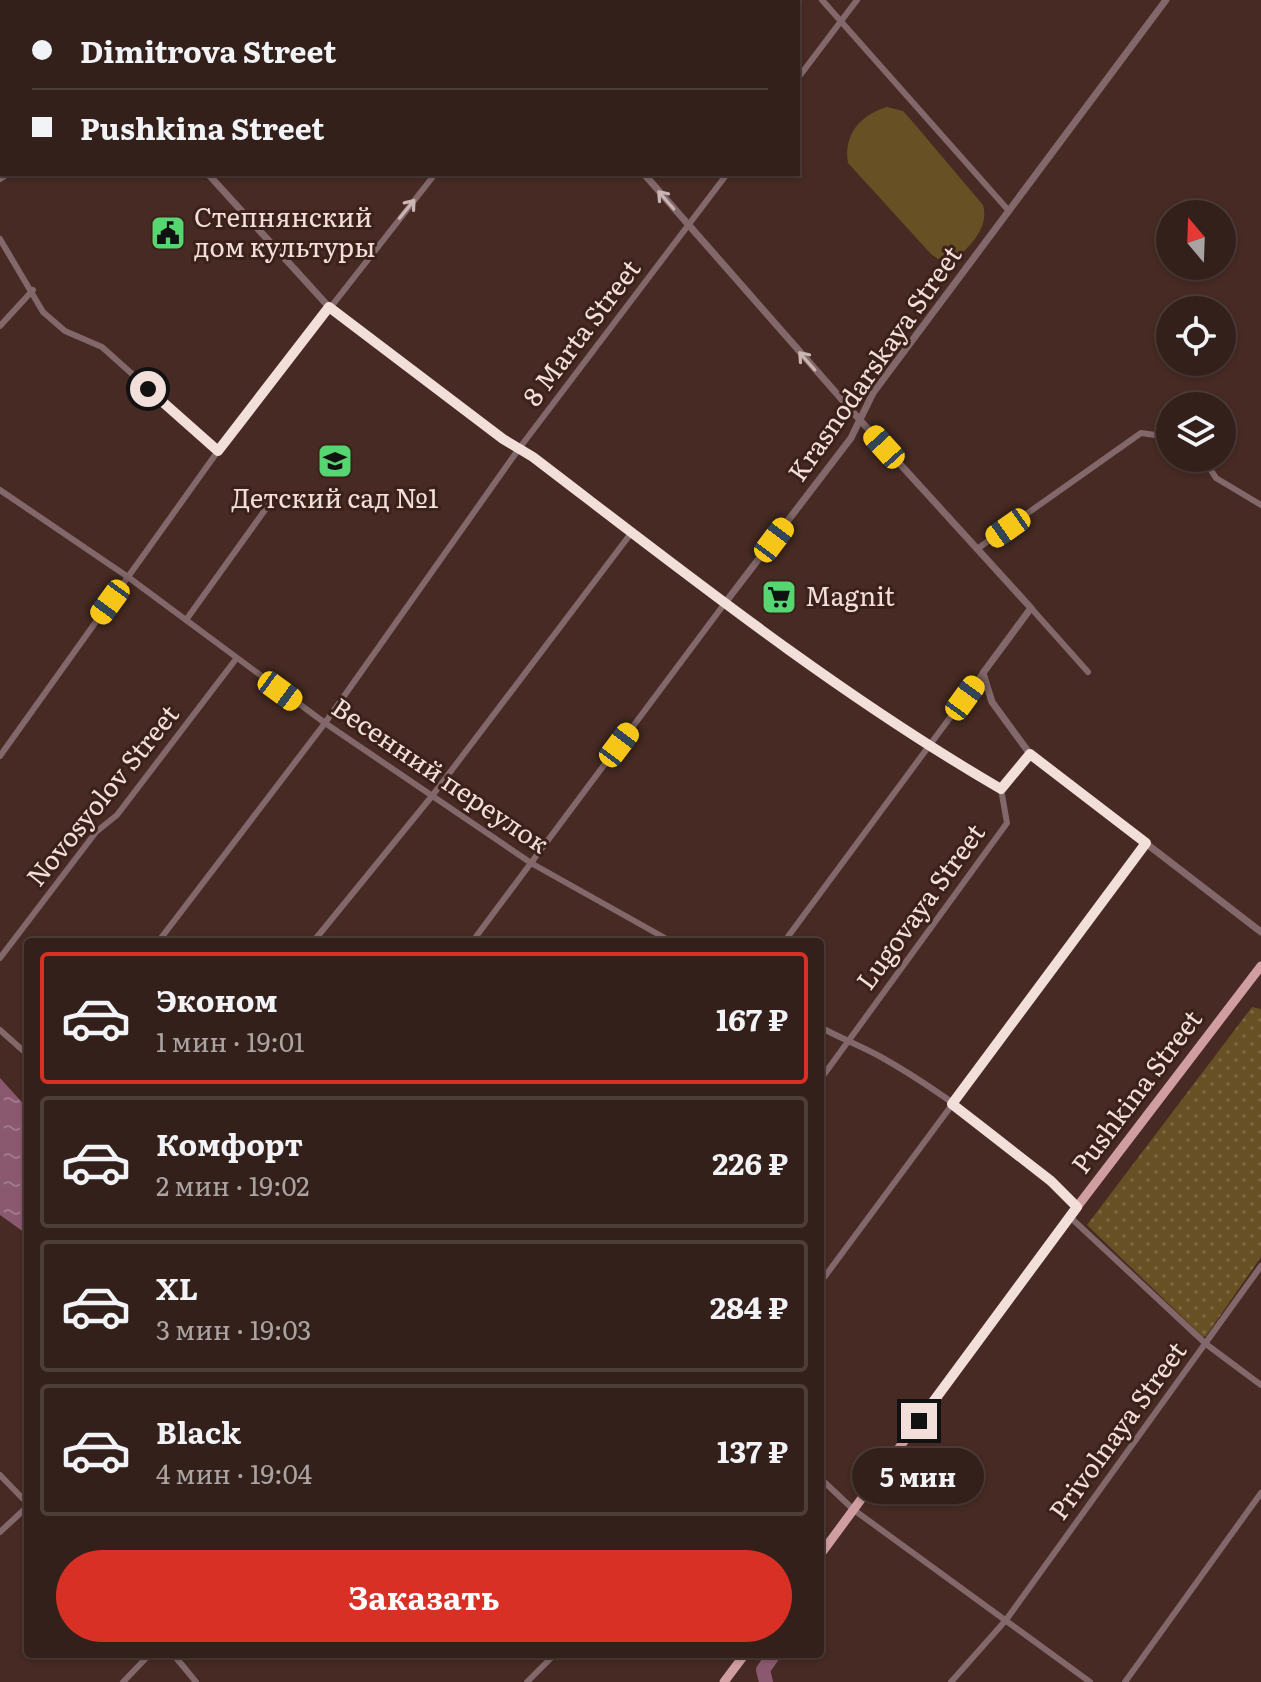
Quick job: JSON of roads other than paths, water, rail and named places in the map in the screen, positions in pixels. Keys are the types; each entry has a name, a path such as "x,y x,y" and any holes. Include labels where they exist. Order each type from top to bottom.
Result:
{"main road":[{"name":"Pushkina Street","path":"824,1550 1077,1207 1261,966"},
{"path":"724,1682 742,1658"}],"street":[{"path":"822,0 1009,211"},
{"path":"800,75 857,0"},
{"name":"Krasnodarskaya Street","path":"475,938 851,438 873,393 1166,0"},
{"path":"210,176 329,307 725,603 929,747 1001,789 1030,754"},
{"path":"0,756 218,451 433,176"},
{"path":"646,176 859,419 1088,672"},
{"name":"8 Marta Street","path":"161,938 325,723 518,450 725,176"},
{"path":"0,239 33,290 43,312 65,331 102,347 218,451"},
{"path":"0,326 33,290"},
{"path":"977,549 1141,433 1156,435"},
{"path":"1212,472 1216,478 1261,505"},
{"name":"Весенний переулок","path":"0,490 128,577 325,723 531,863 665,938"},
{"path":"186,620 270,503"},
{"path":"316,938 432,796 632,532"},
{"path":"787,938 1031,608"},
{"name":"Novosyolov Street","path":"0,958 96,832 117,815 236,659"},
{"path":"983,673 992,702 1030,754 1261,932"},
{"name":"Lugovaya Street","path":"824,1075 1007,823 1001,789"},
{"path":"824,1278 1146,843"},
{"path":"824,1029 880,1057 952,1104 1051,1181 1077,1207"},
{"path":"0,1030 24,1051"},
{"path":"1070,1217 1206,1344 1261,1385"},
{"name":"Privolnaya Street","path":"951,1682 1006,1620 1261,1266"},
{"path":"0,1475 24,1501"},
{"path":"824,1482 854,1510 1090,1682"},
{"path":"1125,1682 1261,1493"},
{"path":"0,1532 24,1509"},
{"path":"123,1682 146,1658"},
{"path":"176,1658 196,1682"},
{"path":"527,1682 551,1658"}],"water":[{"path":"0,1078 24,1105 24,1232 0,1215"}],"waterway":[{"path":"766,1682 763,1670 771,1658"}],"place":[{"name":"Степнянский дом культуры","path":"168,233"},
{"name":"Детский сад №1","path":"335,461"},
{"name":"Magnit","path":"779,597"}]}
